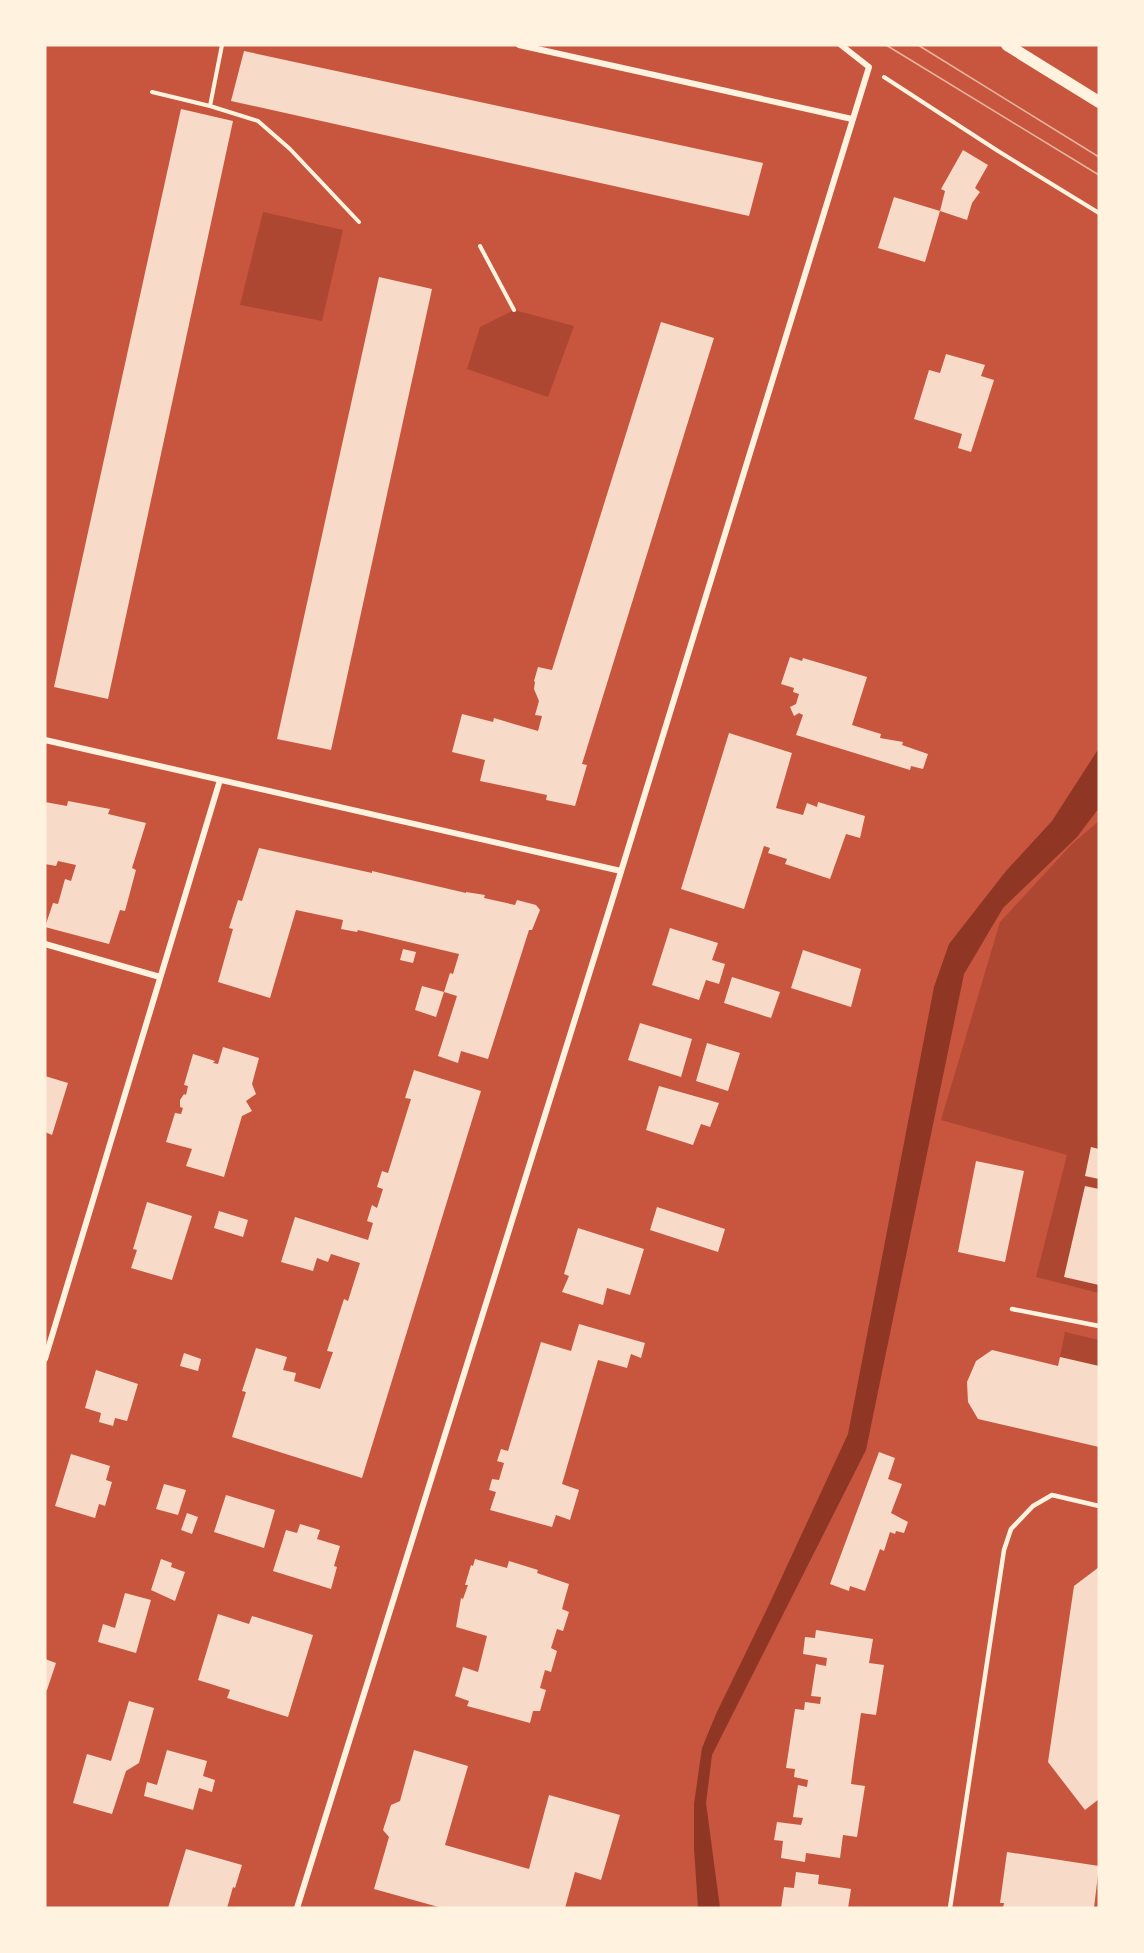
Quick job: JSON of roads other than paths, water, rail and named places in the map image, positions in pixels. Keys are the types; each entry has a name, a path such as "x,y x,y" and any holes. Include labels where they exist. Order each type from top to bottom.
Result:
{"main road":[{"path":"1007,45 1097,101"}],"street":[{"path":"519,45 852,119"},
{"path":"297,1908 869,67 841,45"},
{"path":"45,740 621,871"},
{"path":"45,1359 220,780"},
{"path":"45,944 160,977"}],"lane":[{"path":"1012,1309 1099,1326"},
{"path":"950,1908 1004,1550 1011,1529 1033,1506 1052,1495 1099,1506"}],"tram line":[{"path":"886,45 1099,175"},
{"path":"918,45 1099,157"}]}
